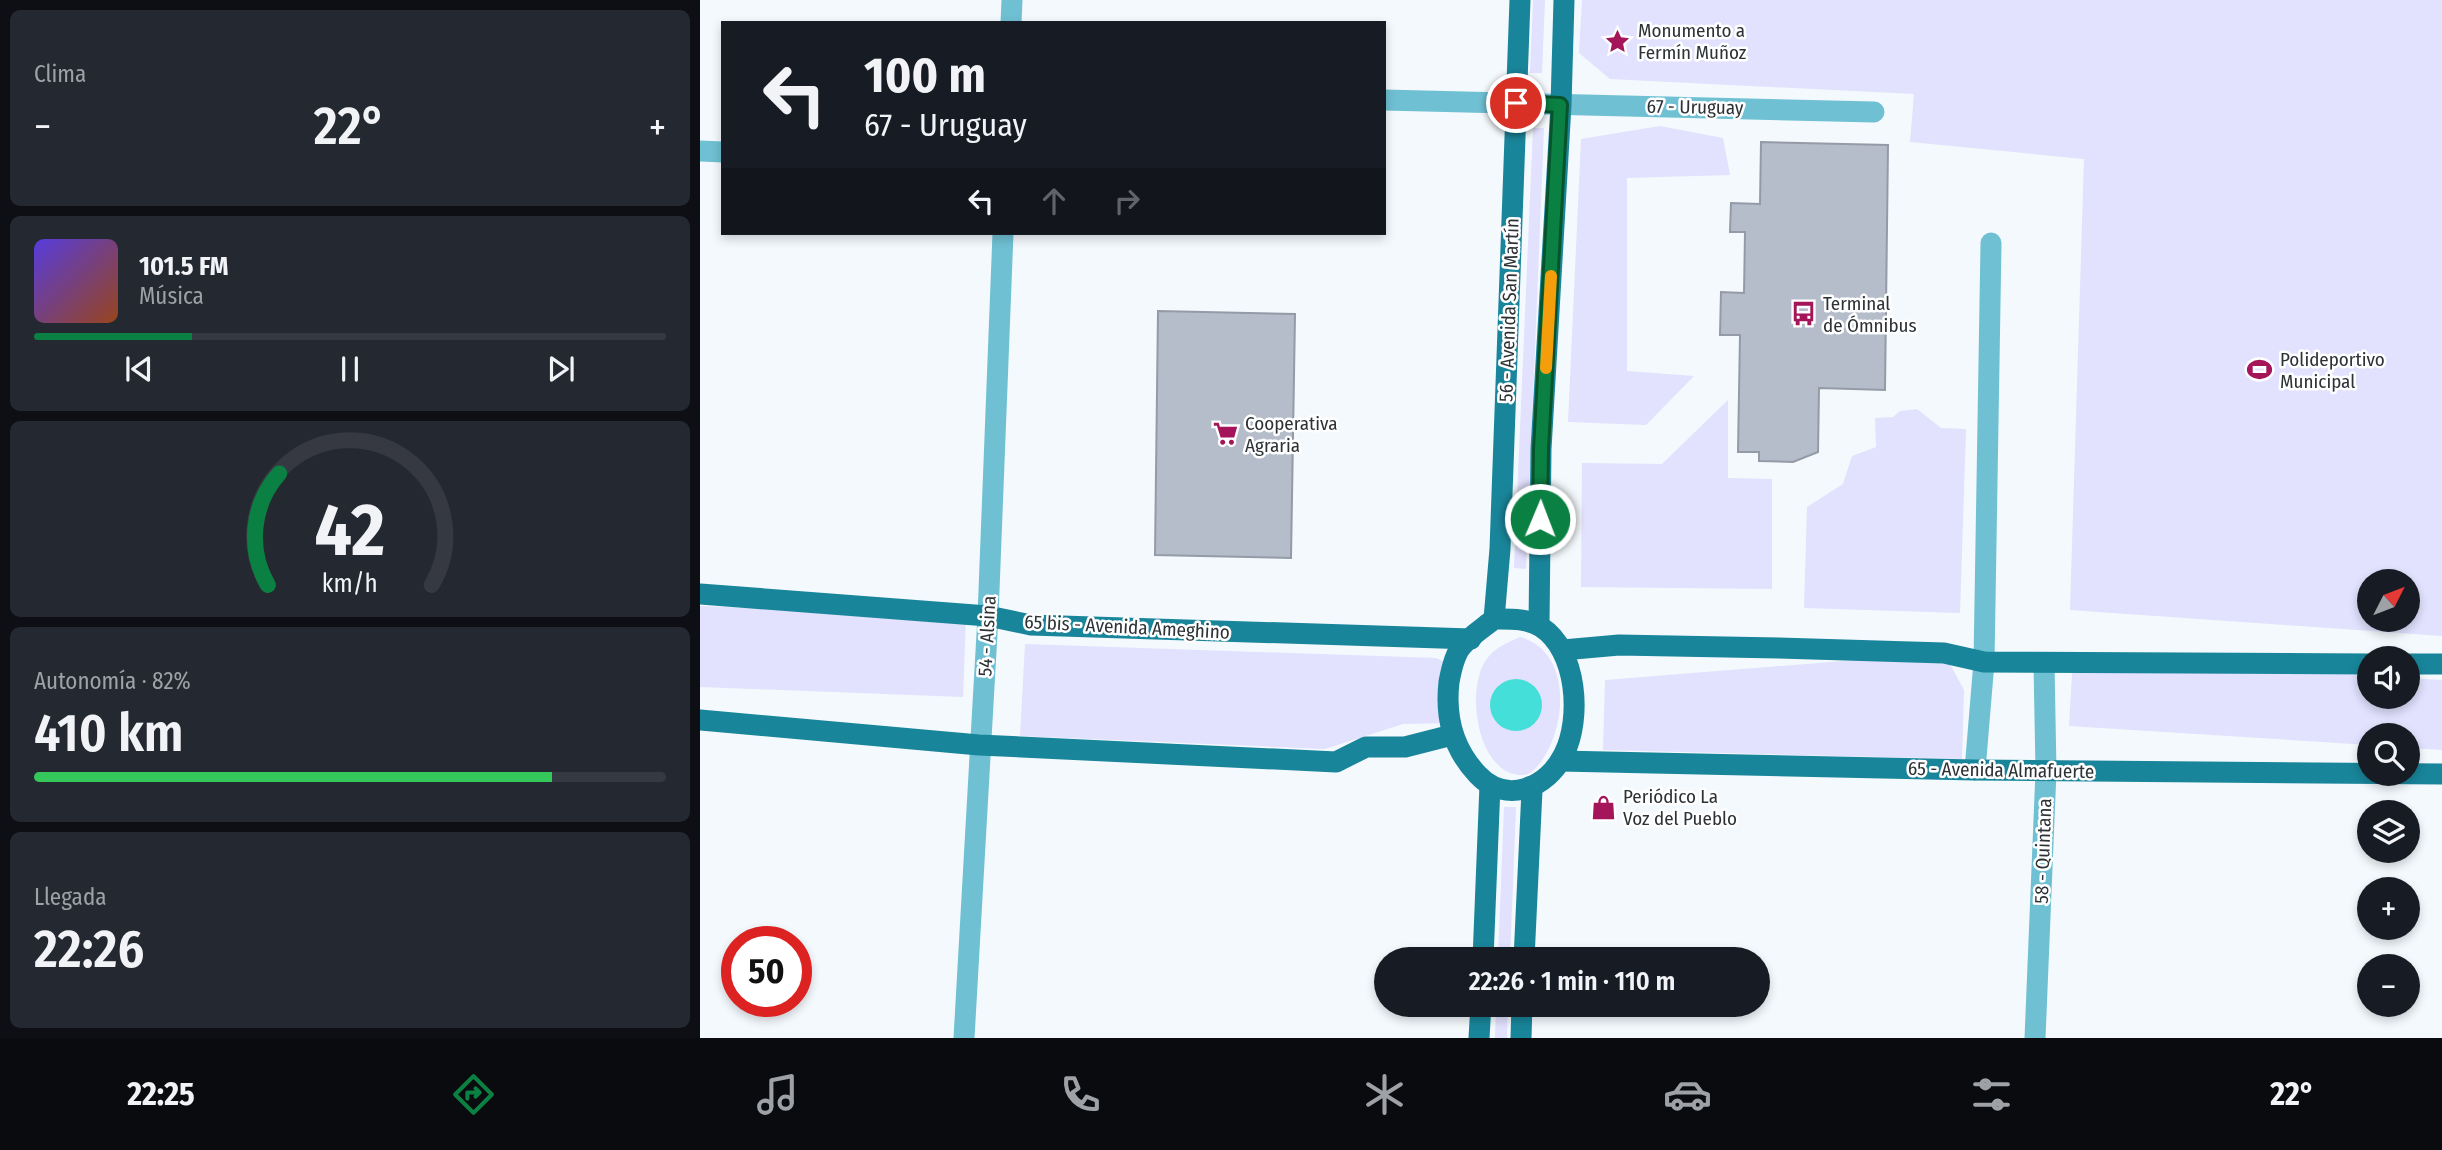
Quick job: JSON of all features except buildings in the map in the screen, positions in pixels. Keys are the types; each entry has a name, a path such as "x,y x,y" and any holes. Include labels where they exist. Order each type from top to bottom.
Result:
{"main road":[{"name":"56 - Avenida San Martín","path":"1494,619 1500,549 1520,0"},
{"name":"56 - Avenida San Martín","path":"1539,625 1541,449 1564,0"},
{"name":"65 bis - Avenida Ameghino","path":"700,594 988,616 1031,625 1471,639"},
{"path":"1494,619 1519,620 1539,625 1552,635 1563,650 1572,676 1572,730 1560,761 1546,779 1521,791 1503,791 1485,782 1466,762 1452,734 1446,704 1451,671 1460,648 1494,619"},
{"path":"1563,650 1619,645 1793,648 1944,653 1984,662 2044,664 2357,664"},
{"path":"2420,664 2442,664"},
{"path":"700,720 979,745 1336,761 1366,747 1405,747 1452,734"},
{"name":"65 - Avenida Almafuerte","path":"1560,761 1975,770 2442,774"},
{"path":"1483,947 1490,785"},
{"path":"1525,947 1532,790 1529,788"},
{"path":"1479,1038 1480,1017"},
{"path":"1521,1038 1522,1017"}],"street":[{"path":"1011,21 1012,0"},
{"name":"67 - Uruguay","path":"1386,100 1874,111"},
{"path":"700,151 721,152"},
{"name":"54 - Alsina","path":"964,1038 988,616 1003,235"},
{"path":"1975,770 1984,662 1991,243"},
{"name":"58 - Quintana","path":"2035,1038 2046,771 2044,664"}],"shaded area":[{"path":"1533,0 1545,0 1542,73 1530,73"},
{"name":"Polideportivo Municipal","path":"1582,0 2442,0 2442,636 2385,632 2420,632 2420,569 2357,569 2357,630 2070,610 2084,159 1910,142 1914,94 1610,79 1579,53"},
{"path":"1660,126 1723,138 1730,175 1627,178 1627,371 1694,376 1646,425 1568,422 1581,139"},
{"path":"1533,128 1544,128 1526,569 1514,568"},
{"path":"1728,400 1728,478 1772,479 1772,589 1581,587 1582,463 1662,464"},
{"path":"1917,409 1941,428 1966,429 1960,613 1804,608 1807,507 1843,484 1852,456 1876,447 1875,418 1893,417 1900,411"},
{"path":"700,606 966,616 963,697 700,687"},
{"path":"1520,637 1537,645 1549,658 1557,674 1560,692 1560,712 1549,748 1540,763 1523,775 1507,772 1495,761 1485,746 1476,707 1481,670 1489,656","holes":["1512,679 1539,694 1541,711 1532,725 1507,729 1493,718 1497,686"]},
{"path":"1025,644 1436,658 1449,664 1448,723 1403,724 1325,749 1020,736"},
{"path":"1944,653 1964,690 1962,759 1603,750 1605,680"},
{"path":"2073,657 2357,674 2357,709 2420,709 2420,679 2442,680 2442,750 2420,749 2420,723 2357,723 2357,744 2069,726"},
{"path":"1504,807 1516,807 1510,947 1498,947"},
{"path":"1496,1017 1508,1017 1507,1038 1495,1038"}],"water":[{"path":"1516,679 1526,681 1534,687 1540,695 1540,715 1534,723 1526,729 1516,731 1506,729 1498,723 1492,715 1490,705 1492,695 1498,687 1506,681"}],"slow traffic":[{"path":"1546,368 1551,276"}],"place":[{"name":"Monumento a Fermín Muñoz","path":"1618,41"},
{"name":"Terminal de Ómnibus","path":"1803,314"},
{"name":"Polideportivo Municipal","path":"2260,370"},
{"name":"Cooperativa Agraria","path":"1225,434"},
{"name":"Periódico La Voz del Pueblo","path":"1603,807"}],"route":[{"path":"1516,103 1560,105 1541,449 1540,519"}]}
